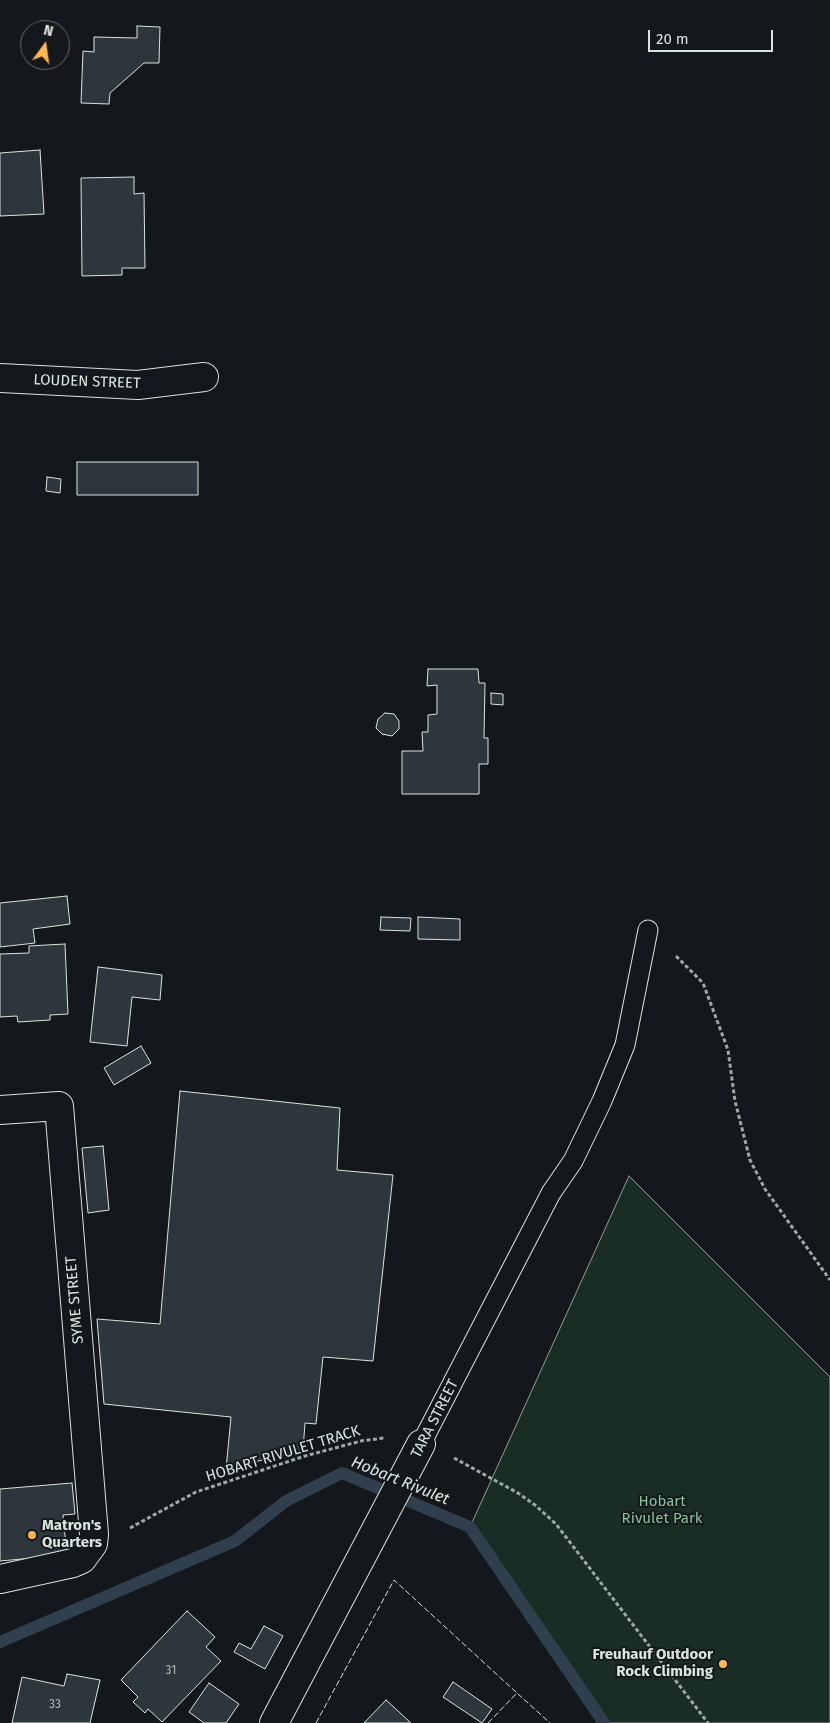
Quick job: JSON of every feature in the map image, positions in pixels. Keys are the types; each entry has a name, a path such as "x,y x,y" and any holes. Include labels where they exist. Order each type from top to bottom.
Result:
{"street":[{"name":"LOUDEN STREET","path":"0,378 138,385 204,377"},
{"name":"SYME STREET","path":"0,1110 59,1106 94,1534 88,1552"},
{"name":"TARA STREET","path":"274,1723 422,1444"},
{"path":"0,1579 73,1564 82,1559 88,1552"}],"lane":[{"name":"TARA STREET","path":"422,1444 551,1193 573,1161 602,1101 625,1045 648,930"}],"path":[{"path":"648,930 703,984 728,1050 735,1101 750,1160 766,1189 830,1280"},
{"name":"HOBART RIVULET TRACK","path":"88,1552 196,1492 305,1456 361,1441 393,1436 422,1444 453,1458 518,1493 556,1524 708,1723"}],"green space":[{"name":"Hobart Rivulet Park","path":"629,1176 830,1377 830,1723 604,1723 470,1527"}],"building":[{"path":"137,26 160,27 159,63 144,63 110,93 109,104 81,103 83,51 94,52 94,37 137,38"},
{"path":"40,150 44,214 0,216 0,153"},
{"path":"134,177 134,194 144,193 145,268 122,268 122,275 82,276 81,178"},
{"path":"77,462 198,462 198,495 77,495"},
{"path":"47,477 61,479 60,493 46,491"},
{"path":"428,669 478,669 479,683 485,683 484,738 488,738 488,764 479,764 479,794 402,794 402,751 423,751 422,732 428,732 428,715 437,714 437,685 427,686"},
{"path":"491,693 503,694 503,705 491,704"},
{"path":"385,713 394,714 399,721 399,729 392,736 382,734 376,728 378,719"},
{"path":"67,896 70,924 33,929 35,943 0,947 0,903"},
{"path":"381,917 411,918 410,931 380,930"},
{"path":"418,917 460,919 460,940 418,939"},
{"path":"65,944 68,1014 50,1015 50,1020 18,1022 17,1016 0,1017 0,954 29,953 29,946"},
{"path":"98,967 162,975 160,1000 132,997 127,1046 90,1042"},
{"path":"141,1046 151,1063 114,1085 104,1068"},
{"path":"180,1091 340,1108 337,1170 393,1175 373,1361 323,1357 316,1424 305,1423 303,1450 226,1469 231,1417 104,1404 97,1319 160,1324"},
{"path":"103,1146 109,1210 88,1213 82,1148"},
{"name":"Matron's Quarters","path":"72,1483 75,1514 63,1515 67,1555 0,1561 0,1489"},
{"path":"187,1611 215,1637 206,1647 221,1661 162,1722 148,1709 145,1713 133,1702 138,1697 121,1680"},
{"path":"264,1626 283,1636 265,1669 234,1652 239,1643 251,1649"},
{"path":"67,1674 100,1680 90,1723 12,1723 22,1677 64,1686"},
{"path":"453,1682 492,1709 482,1723 443,1697"},
{"path":"209,1683 239,1704 226,1723 204,1723 189,1712"},
{"path":"386,1700 411,1723 364,1723"}],"waterway":[{"name":"Hobart Rivulet","path":"0,1642 235,1541 286,1501 342,1473 470,1527 604,1723"}],"fence":[{"path":"316,1723 394,1580 517,1693"},
{"path":"488,1723 517,1693 550,1723"}],"place":[{"name":"Matron's Quarters","path":"32,1535"},
{"name":"Freuhauf Outdoor Rock Climbing","path":"723,1664"}]}
